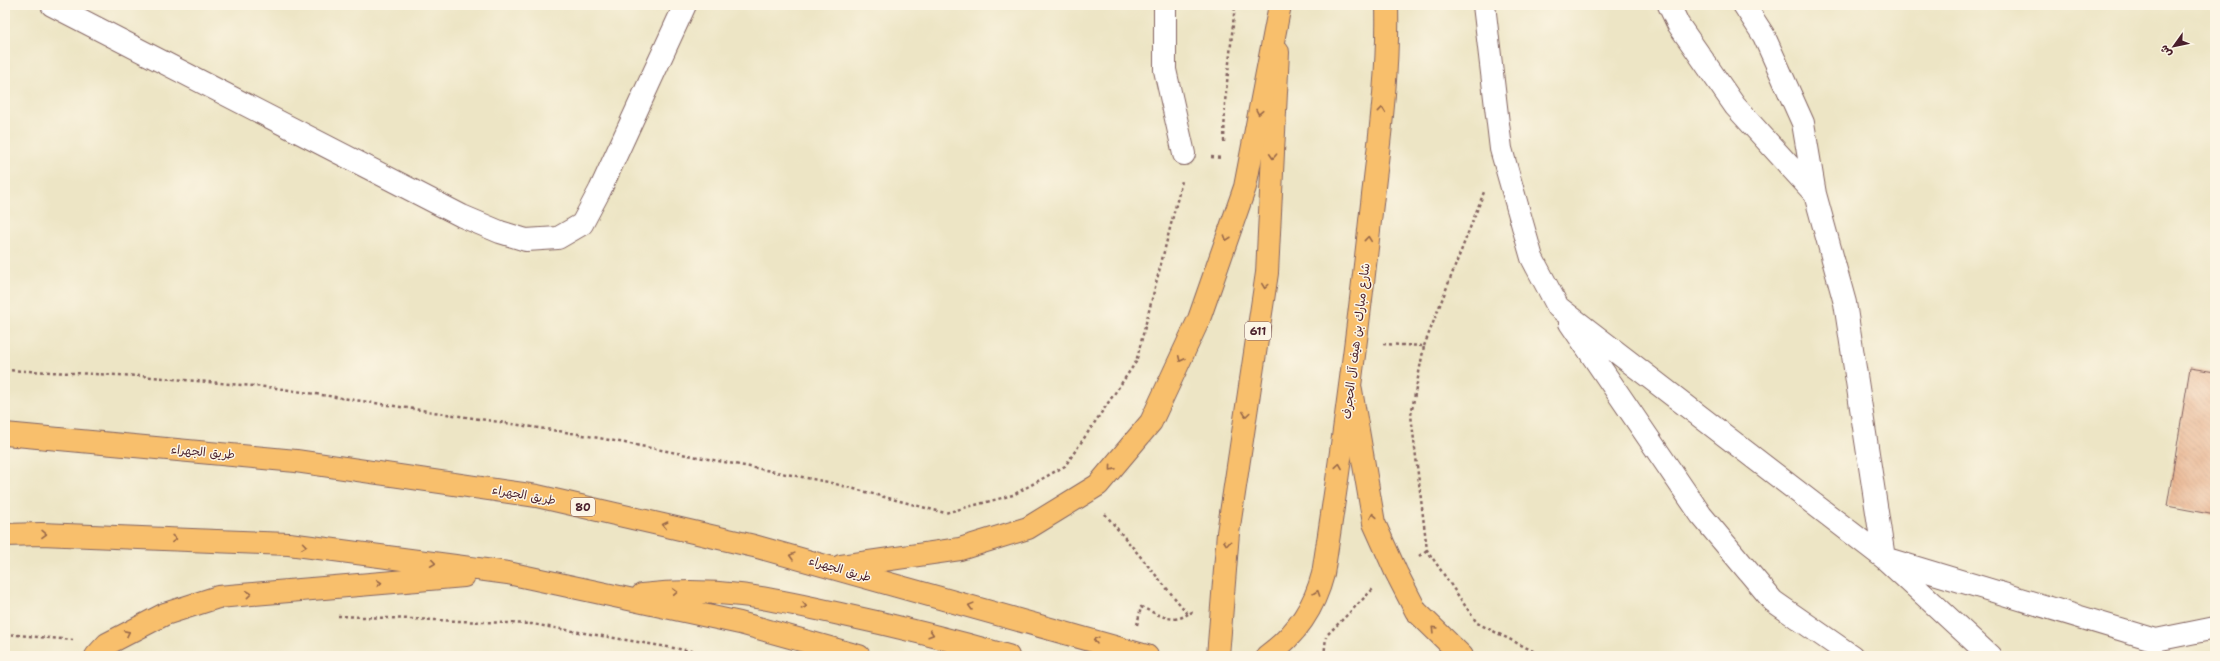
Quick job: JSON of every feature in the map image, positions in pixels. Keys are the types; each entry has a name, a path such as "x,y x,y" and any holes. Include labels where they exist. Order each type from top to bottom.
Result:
{"main road":[{"path":"834,567 960,549 1028,528 1098,485 1151,422 1199,319 1244,187 1280,5"},
{"name":"611","path":"1218,656 1228,533 1267,273 1280,5"},
{"name":"شارع مبارك بن هيف آل الحجرف","path":"1267,656 1282,646 1310,611 1318,594 1323,574 1351,390 1388,50 1387,5"},
{"path":"1351,390 1374,524 1396,572 1416,610 1462,656"},
{"name":"طريق الجهراء","path":"5,434 296,461 537,496 754,546 834,567 1147,656"},
{"path":"5,535 41,534 289,544 508,573 740,623 859,656"},
{"path":"101,650 164,614 218,597 508,573"},
{"path":"623,598 692,591 727,592 762,596 924,632 1008,656"}],"lane":[{"path":"52,5 462,216 500,232 526,240 558,238 582,224 600,190 685,5"},
{"path":"1165,5 1165,70 1184,154"},
{"path":"1484,5 1500,149 1532,258 1558,307 1701,515 1768,596 1852,656"},
{"path":"1669,5 1678,24 1735,106 1815,194"},
{"path":"1744,5 1764,36 1803,123 1815,194 1845,303 1884,558"},
{"path":"1558,307 1884,558 1990,656"},
{"path":"1884,558 2155,648 2215,628"}],"path":[{"path":"1224,144 1225,102 1235,5"},
{"path":"1500,149 1424,346 1412,416 1426,550 1477,623 1543,656"},
{"path":"5,370 140,376 276,388 563,432 828,482 945,513 1013,495 1064,466 1136,362 1182,186 1184,154 1223,158 1224,151"},
{"path":"1356,343 1424,346"},
{"path":"1064,466 1171,590 1188,614"},
{"path":"1324,656 1326,636 1370,591 1426,550"},
{"path":"1141,607 1172,620 1181,619 1194,611 1221,613"},
{"path":"337,616 532,624 721,656"},
{"path":"1298,627 1326,636"},
{"path":"5,634 101,650"}],"building":[{"path":"2190,368 2215,372 2215,515 2167,506"}]}
